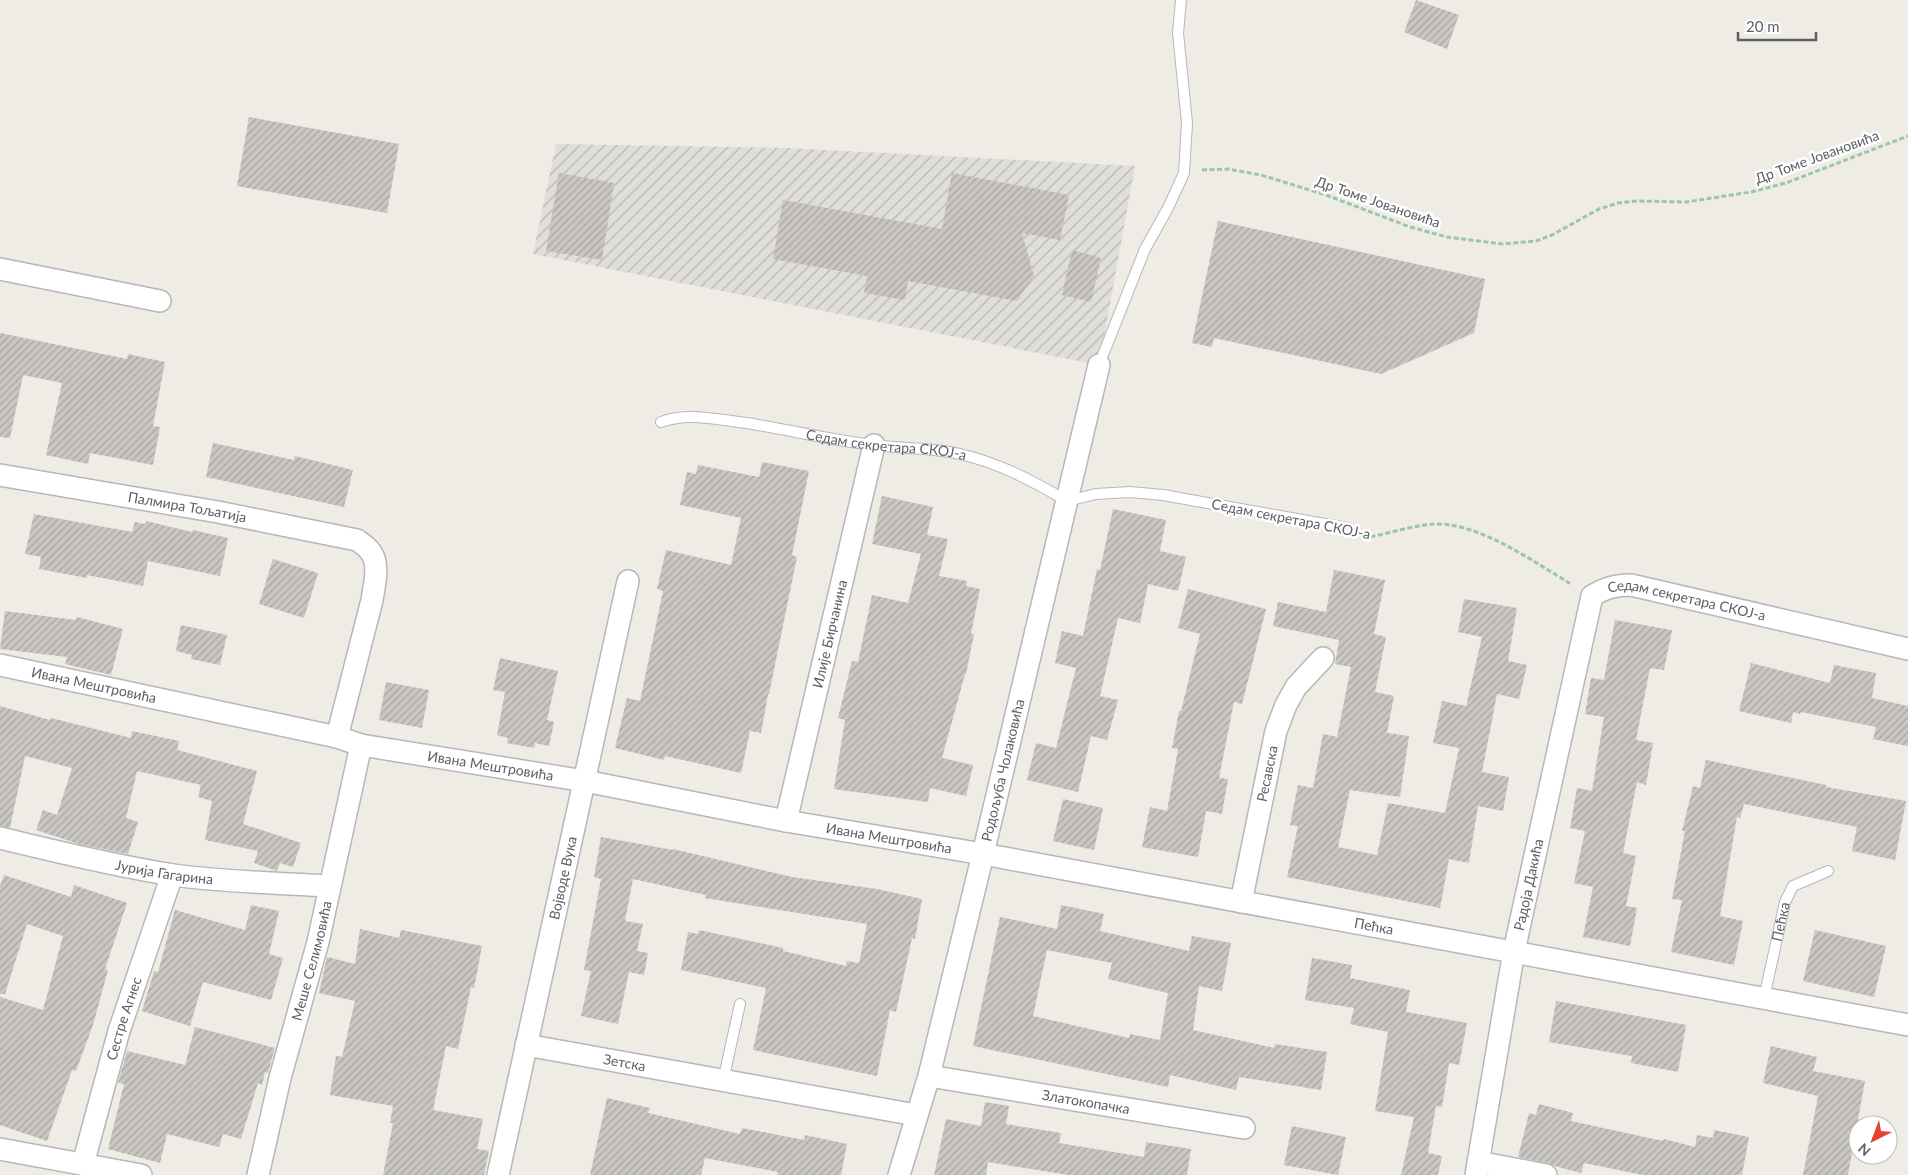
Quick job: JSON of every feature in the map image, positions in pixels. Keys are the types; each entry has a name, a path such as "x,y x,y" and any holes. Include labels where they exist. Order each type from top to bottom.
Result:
{"street":[{"path":"0,269 160,301"},
{"name":"Родољуба Чолаковића","path":"899,1175 928,1076 983,854 1099,365"},
{"name":"Илије Бирчанина","path":"786,821 874,446"},
{"name":"Палмира Тољатија","path":"0,474 218,512 357,540 371,551 375,562 372,600 337,737"},
{"name":"Војводе Вука","path":"498,1175 628,581"},
{"name":"Седам секретара СКОЈ-а","path":"1592,596 1603,589 1615,585 1630,585 1908,649"},
{"name":"Радоја Дакића","path":"1477,1169 1514,951 1592,596"},
{"name":"Ресавска","path":"1241,902 1276,732 1286,705 1296,687 1323,658"},
{"name":"Ивана Мештровића","path":"0,666 337,737 360,744 585,781 786,821 983,854"},
{"name":"Меше Селимовића","path":"258,1175 280,1078 318,942 360,744"},
{"name":"Јурија Гагарина","path":"0,838 172,875 216,880 329,886"},
{"name":"Пећка","path":"983,854 1908,1025"},
{"name":"Сестре Агнес","path":"83,1164 119,1031 172,875"},
{"name":"Зетска","path":"526,1045 916,1115"},
{"name":"Златокопачка","path":"928,1076 1244,1128"},
{"path":"0,1149 141,1175"},
{"path":"1477,1169 1546,1175"}],"lane":[{"path":"1099,365 1145,249 1168,208 1184,173 1187,124 1178,33 1181,0"},
{"name":"Седам секретара СКОЈ-а","path":"661,422 693,416 768,425 874,446 959,453 1002,466 1028,478 1067,501 1096,494 1130,492 1162,495 1347,528"},
{"name":"Пећка","path":"1764,998 1785,902 1793,886 1828,872"},
{"path":"723,1080 740,1004"}],"path":[{"name":"Др Томе Јовановића","path":"1184,173 1228,169 1261,175 1326,195 1410,227 1447,237 1502,244 1552,236 1599,209 1618,203 1636,201 1686,202 1751,192 1786,183 1908,136"},
{"name":"Седам секретара СКОЈ-а","path":"1347,528 1370,537 1434,524 1459,526 1482,534 1592,596"}],"shaded area":[{"path":"556,144 788,148 1135,166 1099,365 533,254"}],"building":[{"path":"1416,0 1459,15 1447,49 1404,32"},
{"path":"249,117 399,144 387,213 237,186"},
{"path":"559,173 614,183 602,260 546,251"},
{"path":"952,173 1069,195 1060,240 1022,233 1034,276 1017,301 908,281 905,300 864,293 867,276 773,259 783,200 942,229"},
{"path":"1218,221 1485,279 1474,333 1381,374 1214,338 1212,347 1192,343"},
{"path":"1072,250 1101,258 1091,302 1062,295"},
{"path":"0,333 127,359 128,354 165,362 153,426 160,427 153,465 90,453 88,464 46,455 62,383 23,375 10,438 0,437"},
{"path":"213,443 294,460 295,456 353,470 344,507 206,477"},
{"path":"762,462 809,471 792,555 797,557 761,733 750,731 741,773 665,756 664,760 615,748 627,698 640,701 663,591 657,589 666,550 731,565 741,518 680,505 687,472 696,474 698,465 759,477"},
{"path":"882,496 933,507 927,535 948,539 939,576 967,581 966,586 980,589 971,634 974,634 966,674 942,758 973,765 966,796 930,788 928,802 834,789 845,720 838,718 852,661 858,662 872,595 908,603 921,554 872,544"},
{"path":"1113,509 1166,520 1160,551 1186,557 1178,591 1148,584 1140,623 1118,618 1100,696 1118,700 1107,740 1091,736 1078,792 1027,780 1036,743 1056,748 1076,668 1055,663 1062,631 1083,636 1097,569 1100,570"},
{"path":"34,514 132,532 135,522 145,524 146,521 228,538 220,576 148,561 143,586 87,575 87,578 39,569 41,557 25,554"},
{"path":"273,559 318,573 304,618 259,604"},
{"path":"1334,570 1385,580 1374,634 1386,637 1375,692 1394,696 1387,733 1409,736 1400,797 1350,790 1338,847 1377,855 1388,803 1445,813 1459,748 1433,743 1442,701 1466,706 1482,637 1458,632 1464,599 1517,608 1508,661 1527,665 1519,699 1497,694 1482,772 1509,777 1503,811 1478,806 1469,863 1449,859 1440,908 1287,877 1298,826 1290,825 1298,785 1313,788 1323,734 1337,737 1351,667 1335,664 1339,640 1273,626 1278,602 1326,612"},
{"path":"1188,589 1266,609 1242,704 1234,702 1219,778 1228,779 1222,814 1206,811 1198,857 1142,847 1150,807 1167,811 1178,749 1172,748 1179,711 1181,711 1200,634 1178,628"},
{"path":"5,611 76,620 77,617 123,629 111,675 65,664 67,657 0,649"},
{"path":"1615,620 1672,630 1664,670 1650,668 1636,740 1653,743 1646,785 1637,782 1623,853 1636,856 1626,906 1637,908 1630,946 1583,937 1593,887 1574,883 1585,831 1570,828 1577,788 1592,791 1604,717 1585,714 1591,678 1604,680"},
{"path":"181,625 227,635 220,665 191,659 192,655 176,651"},
{"path":"500,658 558,671 547,720 554,722 549,746 535,743 534,748 507,743 508,738 497,735 505,692 493,690"},
{"path":"1751,663 1830,683 1834,665 1876,673 1872,698 1908,706 1908,746 1873,739 1876,727 1801,712 1800,714 1793,712 1791,723 1739,711"},
{"path":"386,682 429,690 422,728 379,720"},
{"path":"0,706 50,720 51,718 131,738 132,731 179,741 177,750 257,771 243,824 301,843 293,867 280,863 277,871 254,863 258,851 205,840 212,801 198,797 201,785 137,771 126,818 138,822 128,854 79,844 36,830 43,810 57,815 72,768 25,756 10,828 0,826"},
{"path":"1706,760 1826,785 1826,787 1906,801 1895,860 1852,851 1857,827 1744,804 1740,818 1737,817 1720,916 1743,921 1734,965 1671,952 1682,900 1672,899 1685,831 1682,831 1693,786 1700,788"},
{"path":"1063,799 1103,808 1094,850 1053,841"},
{"path":"601,837 673,849 792,877 877,889 922,899 915,939 912,938 896,1012 890,1010 877,1076 753,1050 766,988 681,970 688,932 698,934 699,930 783,948 783,951 846,966 847,961 859,963 867,924 705,898 706,895 633,879 625,921 643,924 637,951 648,953 644,975 629,972 618,1024 581,1016 591,971 584,970 601,879 594,877"},
{"path":"4,875 71,897 74,885 127,903 105,969 108,970 93,1025 76,1071 72,1070 47,1141 0,1125 0,997 43,1010 63,936 27,924 5,994 0,994 0,886"},
{"path":"251,905 279,911 269,954 283,958 271,1000 203,982 190,1026 142,1011 154,971 158,972 175,910 245,930"},
{"path":"1061,905 1104,914 1100,931 1189,951 1192,936 1231,943 1222,991 1199,986 1193,1030 1274,1048 1275,1044 1327,1052 1321,1090 1239,1077 1236,1090 1170,1075 1168,1087 973,1046 1000,917 1057,929","holes":["1047,950 1112,963 1108,979 1168,993 1160,1040 1130,1034 1129,1038 1033,1016"]},
{"path":"360,929 399,938 401,930 482,946 474,988 471,987 458,1049 446,1046 433,1110 483,1119 477,1149 489,1151 484,1175 383,1175 393,1123 390,1123 393,1106 330,1095 336,1056 342,1057 355,1001 319,993 327,957 355,964"},
{"path":"1815,930 1886,946 1874,997 1803,981"},
{"path":"1312,958 1352,965 1350,978 1410,990 1406,1012 1467,1023 1459,1065 1449,1063 1442,1107 1436,1106 1428,1153 1442,1156 1438,1175 1401,1175 1414,1117 1375,1111 1388,1032 1350,1024 1354,1008 1305,1000"},
{"path":"1556,1001 1686,1025 1678,1072 1631,1063 1632,1056 1549,1042"},
{"path":"195,1027 275,1048 268,1073 265,1072 262,1085 258,1083 241,1139 223,1134 219,1147 167,1134 160,1163 108,1149 124,1084 118,1083 127,1051 185,1065"},
{"path":"1771,1046 1817,1057 1813,1071 1865,1081 1859,1115 1848,1115 1848,1165 1850,1165 1848,1175 1803,1175 1818,1096 1763,1083"},
{"path":"607,1098 650,1108 648,1113 740,1134 742,1128 804,1140 805,1135 847,1144 841,1175 777,1175 778,1172 705,1158 701,1175 590,1175"},
{"path":"985,1102 1009,1106 1006,1124 1061,1133 1059,1143 1144,1157 1146,1142 1191,1149 1187,1175 1068,1175 988,1162 986,1175 934,1175 946,1119 981,1126"},
{"path":"1539,1104 1573,1113 1571,1121 1695,1147 1697,1135 1713,1138 1714,1130 1749,1137 1742,1175 1643,1175 1584,1163 1581,1173 1548,1163 1518,1157 1529,1113 1536,1115"},
{"path":"1292,1126 1346,1137 1338,1175 1284,1165"}]}
